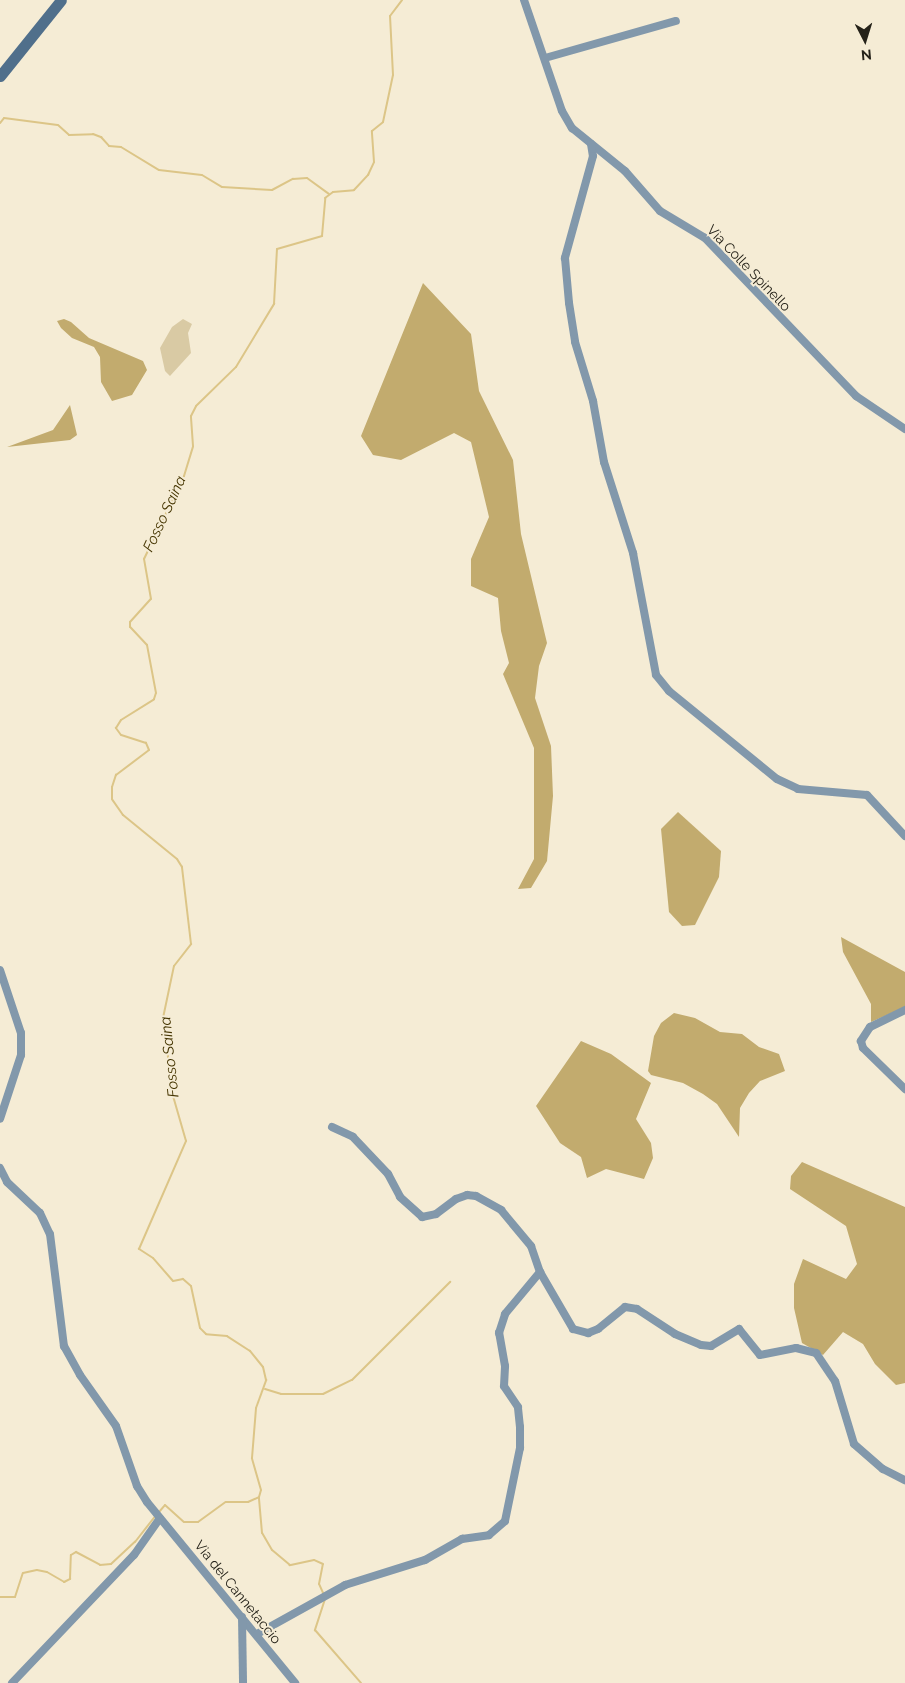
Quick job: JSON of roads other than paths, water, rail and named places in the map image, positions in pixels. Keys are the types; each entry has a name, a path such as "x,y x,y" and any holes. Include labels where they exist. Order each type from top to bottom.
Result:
{"main road":[{"path":"0,76 61,0"}],"street":[{"name":"Via Colle Spinello","path":"524,0 565,118 591,144 626,171 660,211 705,238 845,386 870,407 905,429"},
{"path":"527,9 532,0"},
{"path":"545,58 676,21"},
{"path":"591,144 593,156 565,258 569,303 575,342 593,401 602,455 633,553 656,674 669,691 777,779 798,789 866,795 905,836"},
{"path":"0,970 22,1033 21,1056 0,1119"},
{"path":"905,1010 870,1027 861,1041 864,1048 905,1090"},
{"path":"332,1126 354,1136 388,1174 400,1197 422,1217 436,1214 456,1199 467,1195 476,1196 501,1210 531,1246 540,1272 568,1324 579,1332 598,1329 625,1307 637,1309 675,1334 701,1345 711,1346 739,1329 760,1355 796,1348 816,1353 836,1381 854,1444 883,1469 905,1480"},
{"name":"Via del Cannetaccio","path":"0,1168 7,1182 40,1213 50,1234 64,1346 80,1375 116,1426 137,1486 160,1518 257,1634 295,1683"},
{"path":"257,1634 345,1585 425,1560 462,1539 489,1535 505,1522 520,1448 520,1427 518,1406 504,1386 505,1366 499,1334 505,1314 540,1272"},
{"path":"12,1683 134,1555 160,1518"},
{"path":"242,1617 243,1683"}],"waterway":[{"name":"Fosso Saina","path":"324,1595 319,1584 323,1564 314,1560 290,1565 272,1550 262,1533 259,1497 261,1490 252,1458 256,1408 266,1380 263,1367 250,1351 227,1336 206,1334 200,1328 191,1286 183,1279 173,1281 153,1258 139,1249 186,1141 173,1096 163,1018 174,966 191,944 182,867 177,859 123,815 112,799 112,787 116,775 149,750 146,743 121,735 116,728 121,720 154,699 156,693 147,645 130,627 130,622 151,599 144,559 184,476 193,446 191,416 196,406 236,367 274,304 277,249 322,236 325,198 333,192 354,190 368,175 374,162 372,131 383,122 393,75 390,16 402,0"},
{"name":"Fosso Saina","path":"0,123 4,118 58,125 69,135 93,134 101,137 109,146 121,147 159,170 202,175 222,187 272,190 293,179 307,178 329,194"},
{"path":"265,1389 281,1394 323,1394 352,1380 450,1282"},
{"path":"159,1512 165,1505 184,1522 198,1522 226,1502 248,1502 259,1497"},
{"path":"0,1597 15,1597 23,1573 37,1570 47,1572 64,1582 70,1579 71,1555 76,1552 100,1565 111,1564 135,1542 155,1516"},
{"name":"Fosso Saina","path":"325,1599 315,1630 361,1683"}]}
